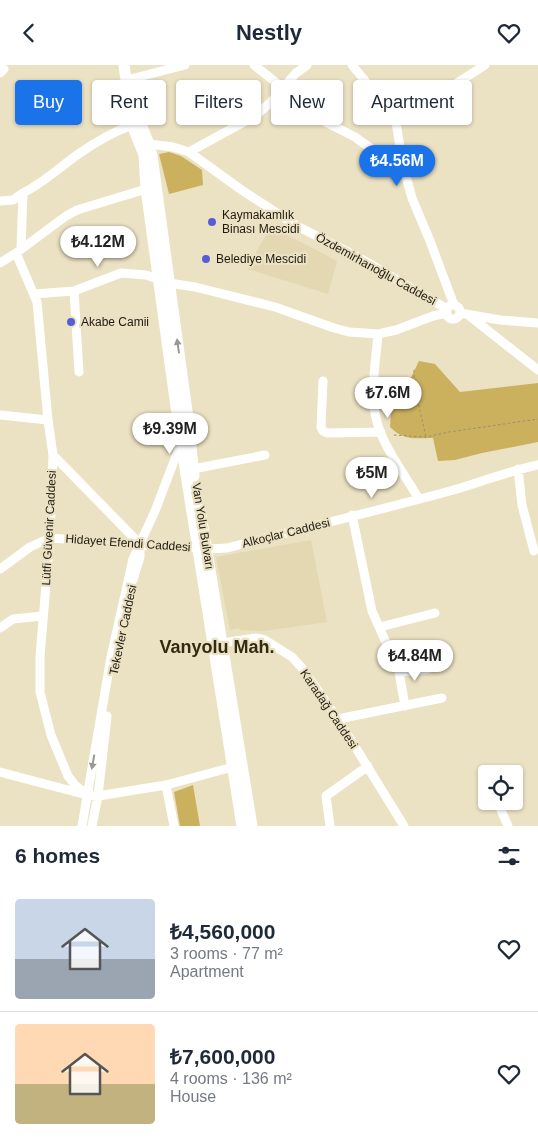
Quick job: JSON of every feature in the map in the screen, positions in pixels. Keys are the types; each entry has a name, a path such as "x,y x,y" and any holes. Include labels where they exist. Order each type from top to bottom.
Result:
{"main road":[{"path":"124,65 127,80"},
{"path":"132,125 143,152 146,189 164,282 181,443 202,548 213,652 242,826"},
{"name":"Van Yolu Bulvarı","path":"141,125 149,144 158,196 164,282 189,426 202,548 222,643 252,826"}],"street":[{"path":"127,80 185,65"},
{"path":"254,65 273,80"},
{"path":"290,80 307,65"},
{"path":"352,65 364,80"},
{"path":"462,80 485,65"},
{"path":"189,152 255,116 271,102"},
{"path":"0,201 14,200 41,183 79,154 118,130 132,125"},
{"path":"332,125 355,137 391,163 403,166"},
{"path":"395,125 403,166 412,198 430,241 449,309"},
{"name":"Özdemirhanoğlu Caddesi","path":"149,144 173,147 189,152 243,191 297,226 358,257 449,309"},
{"path":"0,263 71,213 146,189"},
{"path":"19,251 23,193"},
{"name":"Lütfi Güvenir Caddesi","path":"19,251 37,302 53,455 50,538 42,616 40,678 42,704 68,775 75,785 87,795"},
{"path":"34,294 74,291 121,273 146,275 164,282 195,287 275,307 349,332 378,334 396,330 449,309 459,309 463,314 538,370"},
{"path":"74,291 78,373"},
{"path":"463,314 500,320 538,323"},
{"path":"378,334 374,402 377,423 420,499"},
{"path":"323,381 321,427 323,431 327,433 380,431"},
{"path":"0,415 48,420"},
{"name":"Tekevler Caddesi","path":"92,826 98,796 108,707 130,591 140,557 140,544 156,511 181,443"},
{"path":"53,455 140,544 127,580 111,657 82,826"},
{"path":"193,469 264,455"},
{"name":"Alkoçlar Caddesi","path":"202,548 227,548 420,499 518,469 538,465"},
{"path":"518,469 522,505 534,551"},
{"path":"352,515 372,611 399,672 405,706"},
{"path":"0,569 30,547 50,538"},
{"name":"Hidayet Efendi Caddesi","path":"50,538 202,548"},
{"path":"380,627 435,613"},
{"path":"0,628 13,619 42,616"},
{"name":"Karadağ Caddesi","path":"222,643 256,638 265,640 292,657 309,675 404,826"},
{"path":"399,672 428,669"},
{"path":"338,719 442,698"},
{"path":"330,826 326,795 368,766"},
{"path":"0,772 87,795 98,796 166,785 233,767"},
{"path":"166,785 174,826"},
{"path":"501,810 508,826"}],"path":[{"path":"414,369 415,389 426,437"},
{"path":"394,435 426,437 538,419"}],"shaded area":[{"path":"169,152 181,156 202,170 203,185 169,194 159,154"},
{"path":"272,227 337,261 328,294 248,269"},
{"path":"419,361 435,364 460,392 538,383 538,442 455,460 438,461 433,438 405,437 390,427 391,414"},
{"path":"311,540 327,622 264,631 240,630 239,628 230,630 216,557"},
{"path":"193,785 200,826 180,826 174,792"}],"place":[{"name":"Kaymakamlık Binası Mescidi","path":"212,222"},
{"name":"Belediye Mescidi","path":"206,259"},
{"name":"Akabe Camii","path":"71,322"}],"district":[{"name":"Vanyolu Mah.","path":"217,647"}]}
